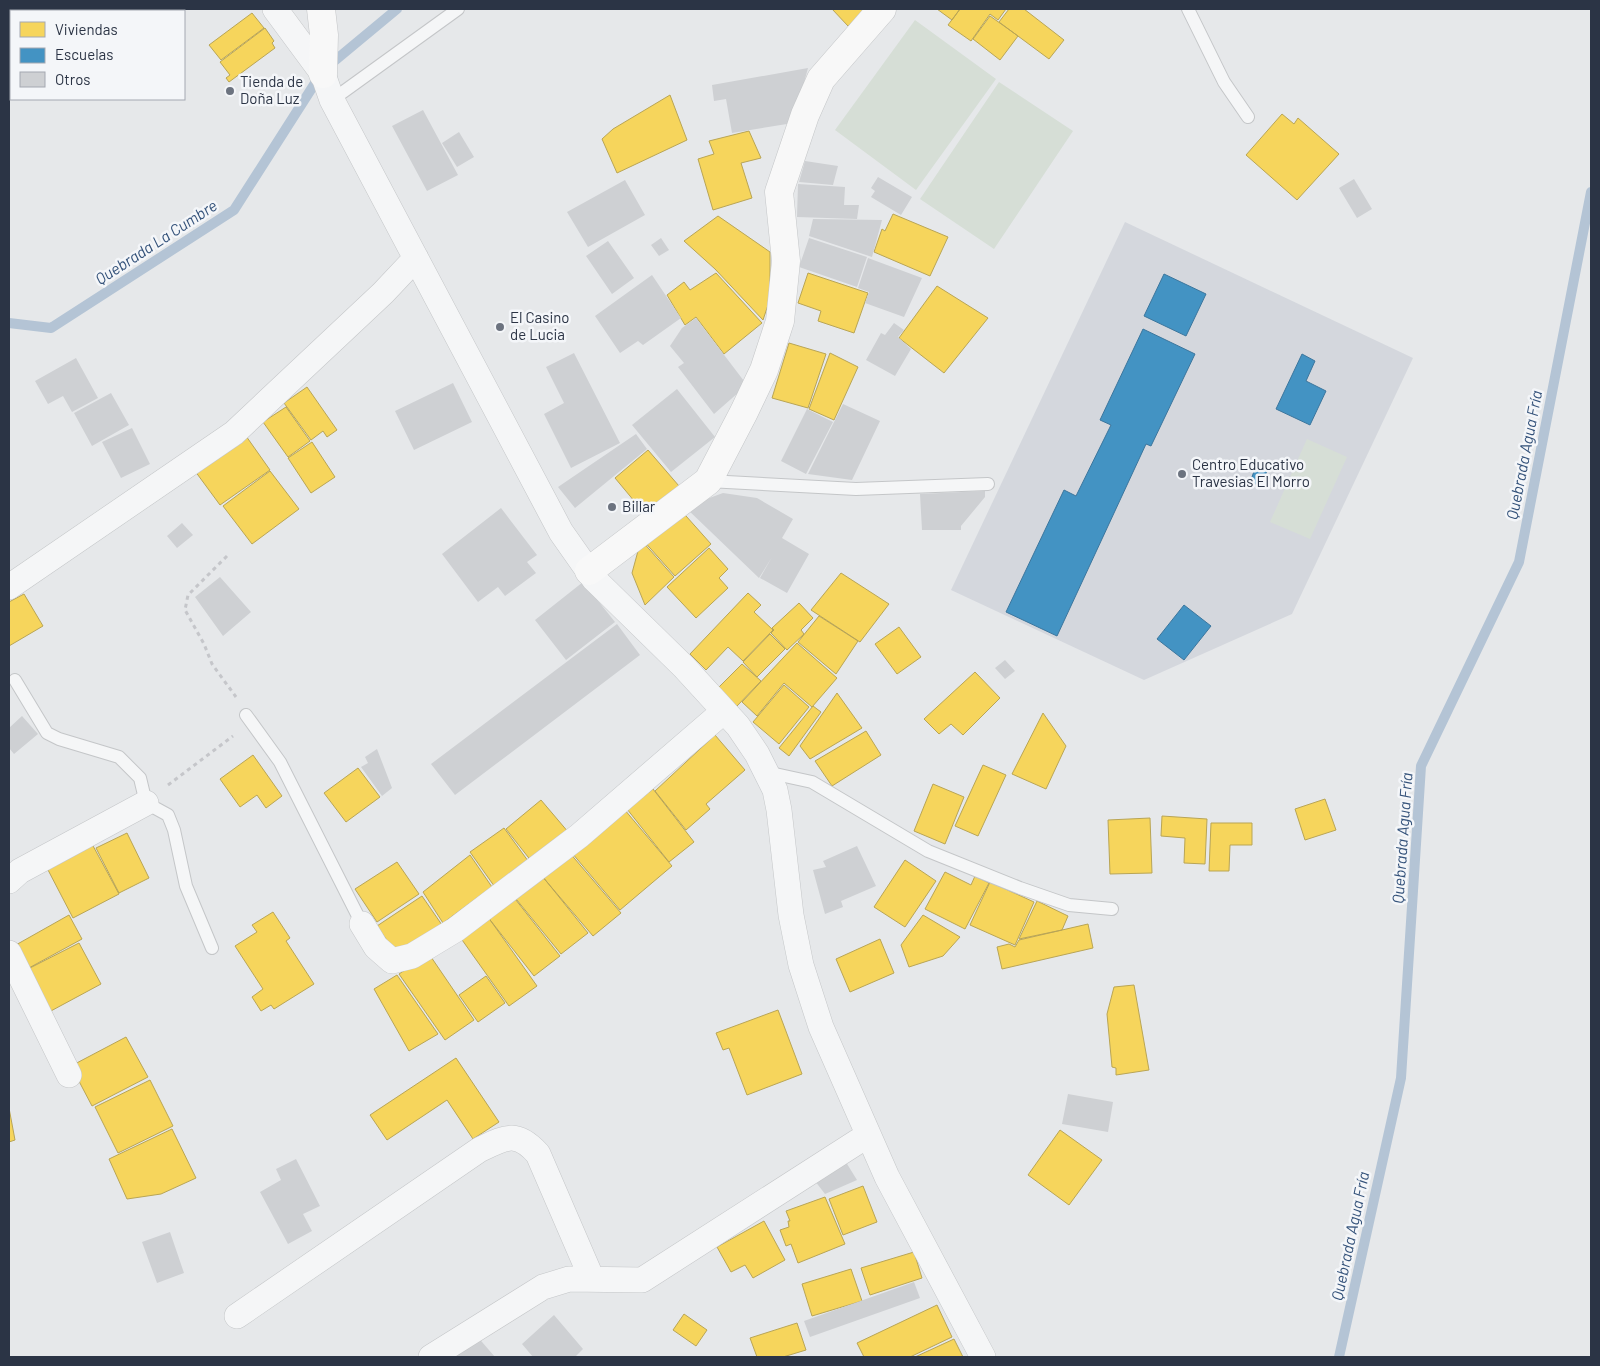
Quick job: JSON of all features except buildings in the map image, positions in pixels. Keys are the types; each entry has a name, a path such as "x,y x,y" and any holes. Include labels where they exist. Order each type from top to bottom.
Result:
{"street":[{"path":"275,9 323,74 332,100 561,532 589,571 624,611 684,667 724,711 757,754 775,790 791,915 801,965 821,1028 851,1090 887,1177 983,1357"},
{"path":"320,9 324,35 323,74"},
{"path":"589,571 708,481 764,370 780,321 786,261 779,192 805,115 821,80 882,9"},
{"path":"9,587 234,433 383,293 416,258"},
{"path":"362,924 376,947 392,961 412,956 454,930 579,836 724,711"},
{"path":"9,881 20,871 146,803"},
{"path":"9,953 69,1075"},
{"path":"431,1357 542,1287 569,1279 642,1280 868,1135"},
{"path":"237,1316 479,1150 508,1136 527,1142 538,1154 592,1279"}],"lane":[{"path":"332,100 458,9"},
{"path":"1188,9 1224,82 1248,116"},
{"path":"708,481 856,489 988,484"},
{"path":"15,680 47,733 59,739 119,757 140,778 146,803 168,814 174,830 186,886 212,948"},
{"path":"246,714 280,762 362,924"},
{"path":"766,772 812,782 928,851 1020,888 1069,905 1112,909"}],"path":[{"path":"146,803 179,775 239,732 246,714 232,690 212,664 204,644 184,610 188,595 200,580 227,556"}],"shaded area":[{"path":"915,20 996,79 916,190 835,130"},
{"path":"999,82 1073,131 994,249 920,199"},
{"name":"Centro Educativo Travesias El Morro","path":"1125,222 1413,358 1292,614 1144,680 951,590"},
{"path":"1307,439 1347,457 1310,539 1270,522"}],"waterway":[{"name":"Quebrada La Cumbre","path":"332,63 397,9"},
{"name":"Quebrada La Cumbre","path":"9,323 51,328 234,210 317,80"},
{"name":"Quebrada Agua Fría","path":"1339,1357 1401,1078 1421,766 1519,562 1591,192"}],"place":[{"name":"Tienda de Doña Luz","path":"230,91"},
{"name":"El Casino de Lucia","path":"500,327"},
{"name":"Centro Educativo Travesias El Morro","path":"1182,474"},
{"name":"Billar","path":"612,507"}]}
